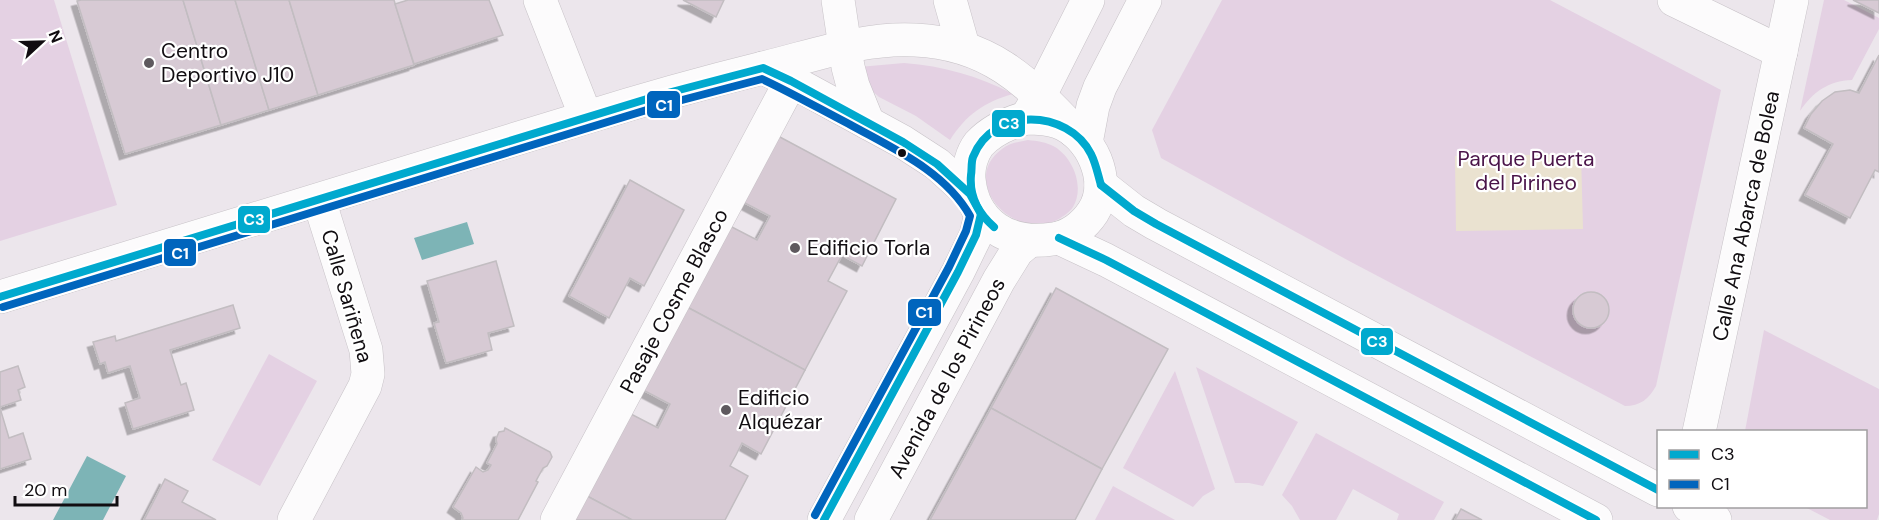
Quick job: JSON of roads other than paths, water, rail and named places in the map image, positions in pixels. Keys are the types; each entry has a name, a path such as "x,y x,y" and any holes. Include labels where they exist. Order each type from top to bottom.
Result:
{"main road":[{"path":"540,0 586,117"},
{"path":"838,0 853,86 868,123"},
{"path":"950,0 963,46"},
{"path":"976,204 969,173 978,146 991,133 1033,107 1088,0"},
{"path":"1080,137 1100,87 1145,0"},
{"path":"1674,0 1781,52"},
{"name":"Calle Ana Abarca de Bolea","path":"1699,430 1792,0"},
{"path":"0,297 660,95 777,75 845,47 914,39 963,46 992,60 1010,71 1033,107 1043,118 1059,122 1080,137 1099,170 1101,184 1098,205 1089,220 1076,231 1044,240"},
{"path":"777,75 868,123 937,164 1006,234 1044,240 1106,260 1596,520"},
{"name":"Pasaje Cosme Blasco","path":"557,520 777,75"},
{"path":"1101,184 1134,211 1156,224 1657,489"},
{"name":"Calle Sariñena","path":"294,520 364,386 369,363 318,200"},
{"name":"Avenida de los Pirineos","path":"824,520 976,235 976,204"},
{"name":"Avenida de los Pirineos","path":"871,520 999,280 1017,251 1044,240"},
{"path":"1691,508 1715,520"}],"water":[{"path":"467,222 474,244 422,260 414,238"},
{"path":"87,456 126,476 103,520 53,520"}],"place":[{"name":"Centro Deportivo J10","path":"149,63"},
{"name":"Edificio Torla","path":"795,248"},
{"name":"Edificio Alquézar","path":"726,410"}],"park label":[{"name":"Parque Puerta del Pirineo","path":"1526,171"}]}
